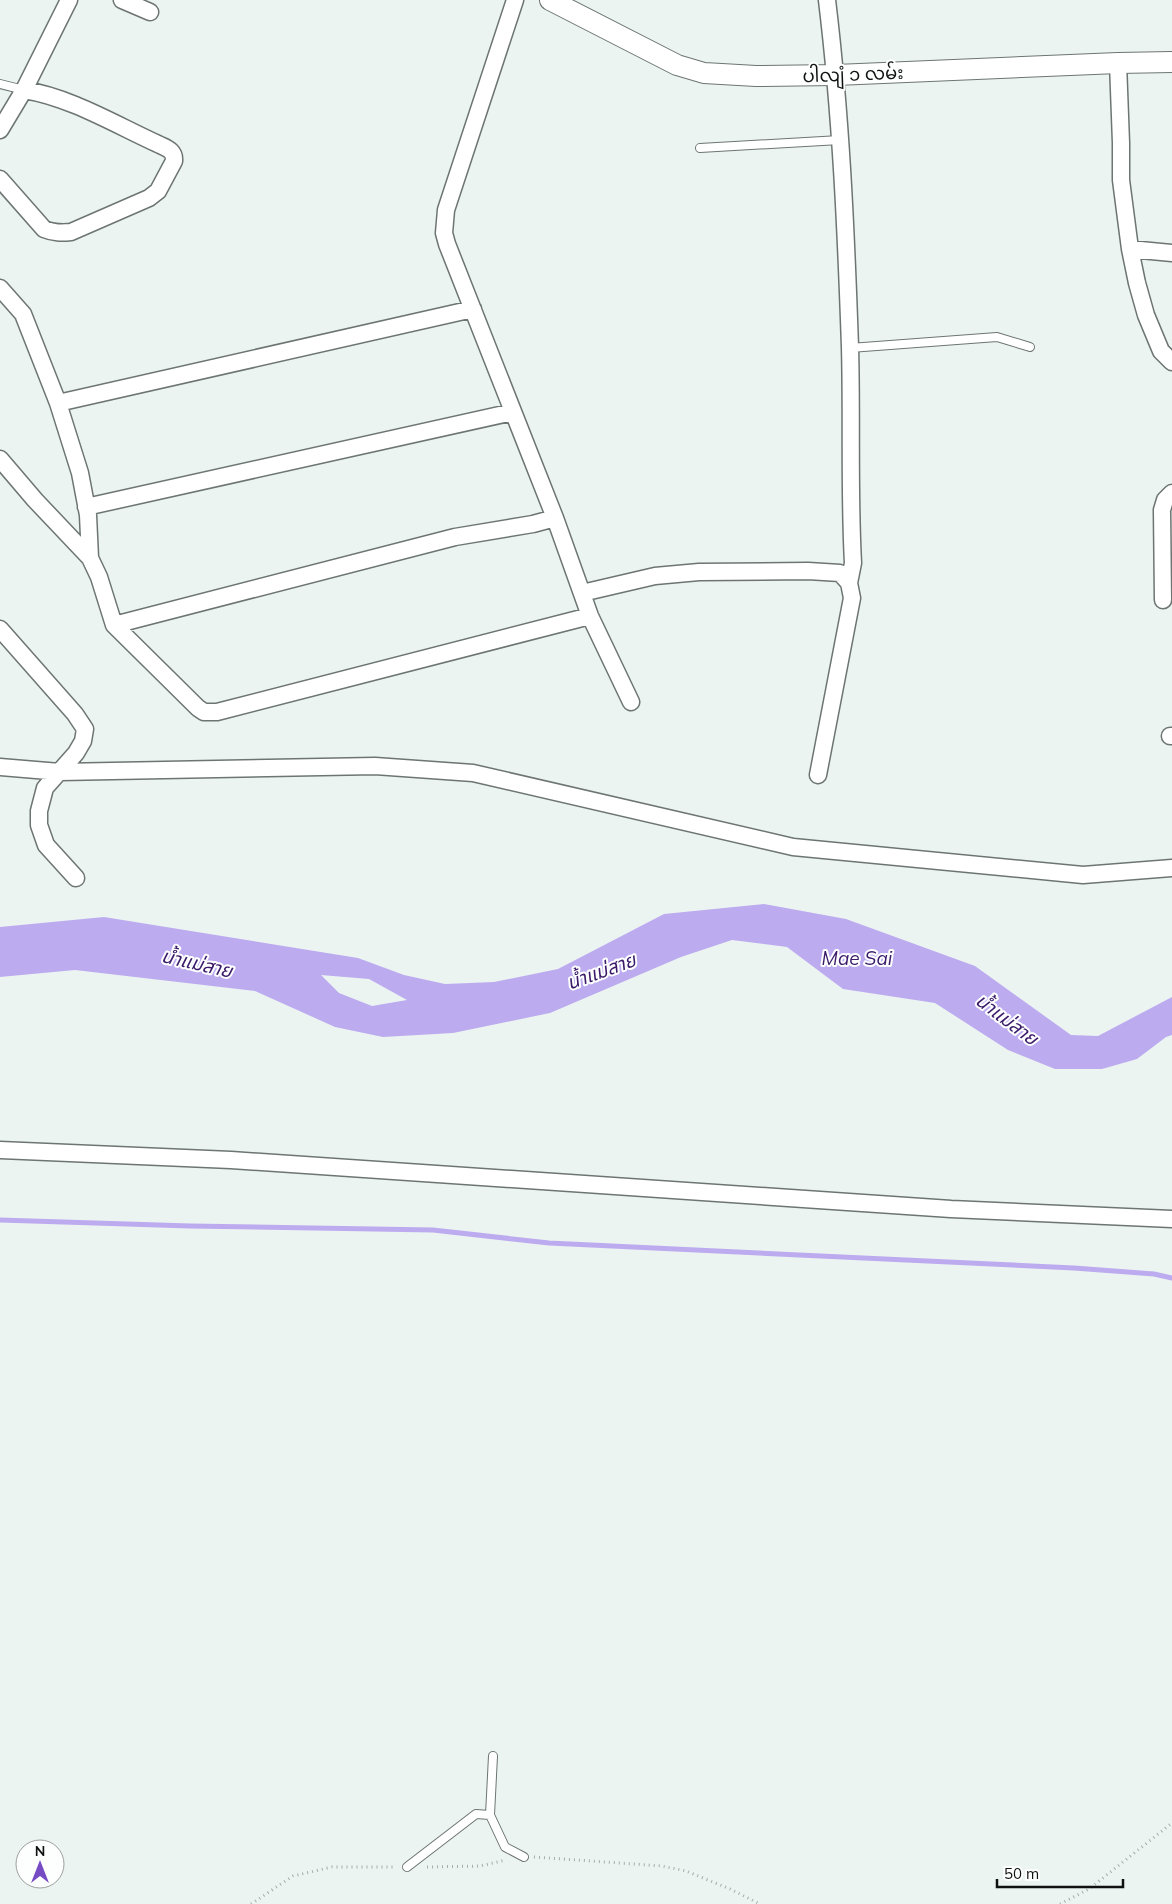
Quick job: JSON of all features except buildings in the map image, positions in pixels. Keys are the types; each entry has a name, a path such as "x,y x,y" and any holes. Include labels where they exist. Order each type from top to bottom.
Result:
{"street":[{"path":"0,130 24,90 69,0"},
{"path":"122,0 150,12"},
{"path":"515,0 446,210 444,233 555,518 590,616 631,702"},
{"name":"ပါလျံ ၁ လမ်း","path":"550,0 677,65 704,73 756,76 836,75 1172,62"},
{"path":"818,775 852,598 849,583 853,563 850,348 841,140 836,75 826,0"},
{"path":"1118,63 1122,143 1121,180 1130,249 1146,315 1161,351 1172,362"},
{"path":"0,179 44,229 62,233 71,232 149,198 158,191 174,161 172,152 158,144 60,99 24,90"},
{"path":"1130,249 1172,254"},
{"path":"0,288 22,314 58,403 80,473 88,516 90,558"},
{"path":"58,403 473,309"},
{"path":"86,507 513,412"},
{"path":"0,459 35,500 90,558 99,577 114,625 204,712 217,712 590,616"},
{"path":"1163,600 1162,510 1165,500 1172,493"},
{"path":"114,625 455,537 533,524 555,518"},
{"path":"582,593 655,576 699,572 808,571 840,574 849,583"},
{"path":"0,629 75,714 85,729 80,747 45,788 38,811 38,825 46,845 76,878"},
{"path":"0,767 60,772 375,766 473,773 793,847 1083,875 1172,868"},
{"path":"0,1150 231,1160 941,1208 1172,1219"}],"lane":[{"path":"0,84 24,90"},
{"path":"700,148 841,140"},
{"path":"850,348 997,337 1030,347"},
{"path":"493,1756 490,1815 505,1847 524,1857"},
{"path":"407,1868 476,1814 490,1815"}],"path":[{"path":"1060,1904 1089,1889 1172,1823"},
{"path":"251,1904 293,1876 332,1867 407,1868 480,1866 524,1857 662,1866 686,1870 760,1904"}],"water":[{"name":"Mae Sai","path":"764,904 846,919 975,966 1071,1035 1098,1036 1172,997 1172,1035 1166,1037 1137,1059 1102,1069 1055,1069 1008,1050 935,1003 843,989 787,947 732,940 681,957 550,1013 453,1033 383,1037 335,1027 255,991 75,970 0,977 0,927 104,917 358,958 404,975 445,984 494,982 558,969 664,914","holes":["321,975 369,979 407,1000 372,1006 339,993"]}],"waterway":[{"path":"0,1220 190,1226 433,1230 549,1243 1074,1268 1154,1274 1172,1278"}],"water label":[{"name":"น้ำแม่สาย","path":"197,963"},
{"name":"น้ำแม่สาย","path":"601,971"},
{"name":"น้ำแม่สาย","path":"1007,1019"}]}
